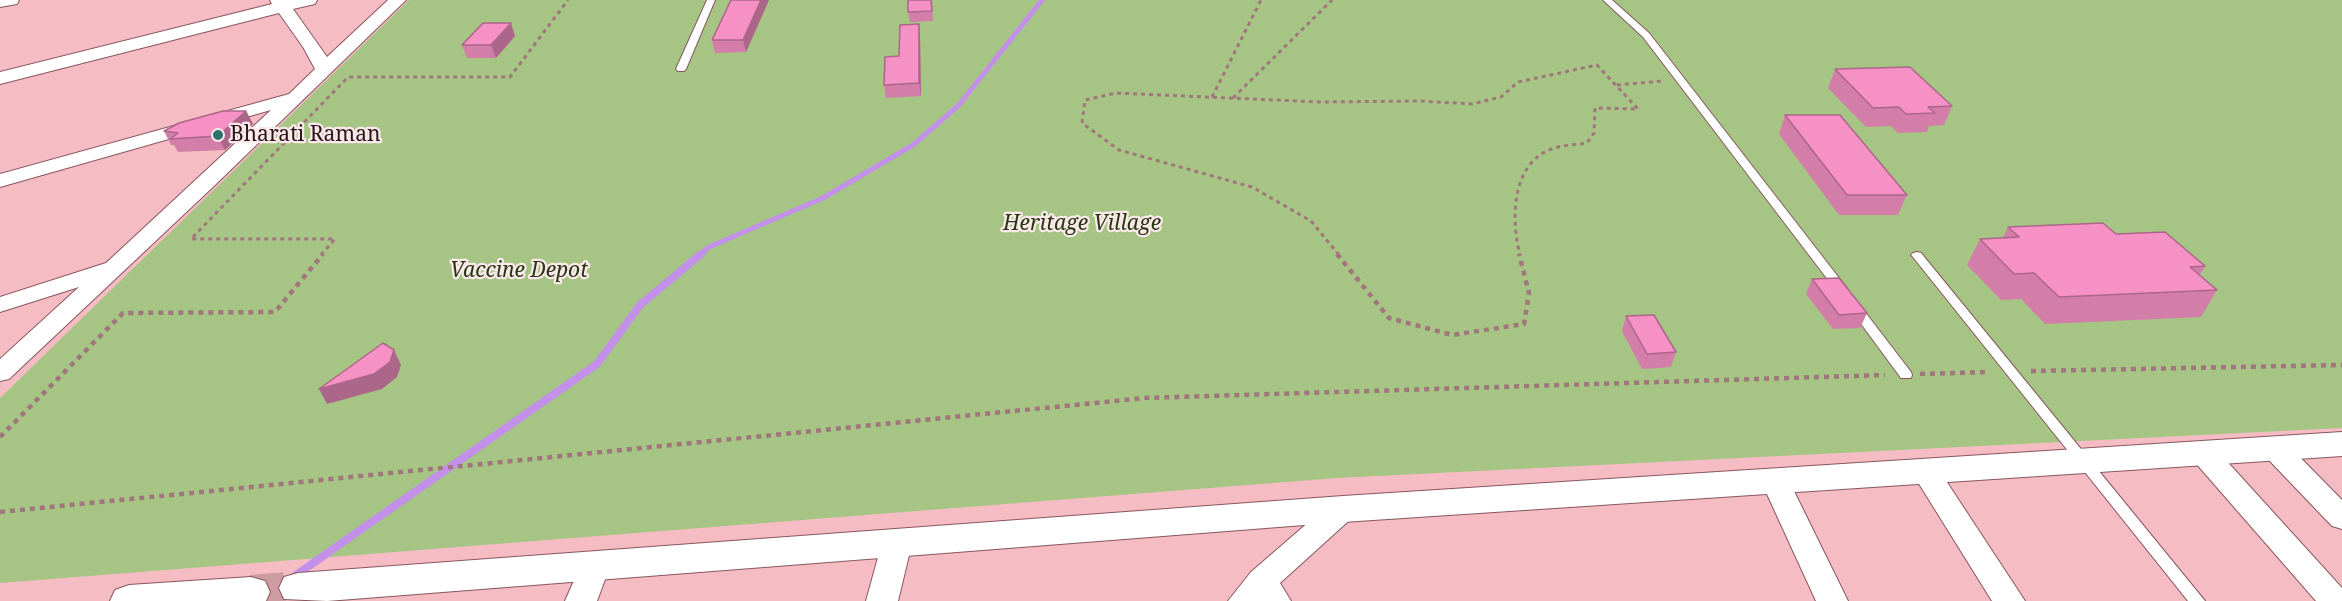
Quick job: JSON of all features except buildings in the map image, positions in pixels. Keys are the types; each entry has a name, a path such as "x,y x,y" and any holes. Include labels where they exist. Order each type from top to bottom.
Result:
{"street":[{"path":"0,3 11,0"},
{"path":"0,78 280,3 309,0"},
{"path":"0,373 117,266 398,0"},
{"path":"280,3 312,46 325,70"},
{"path":"0,181 295,98"},
{"path":"0,305 117,266"},
{"path":"298,588 392,591 595,566 1343,509 2342,444"},
{"path":"2276,449 2342,518"},
{"path":"2203,453 2336,601"},
{"path":"1925,471 2009,601"},
{"path":"1775,481 1832,601"},
{"path":"1260,594 1343,509"},
{"path":"882,601 897,543"},
{"path":"581,601 595,566"},
{"path":"129,601 251,592"}],"lane":[{"path":"681,69 711,0"},
{"path":"1607,0 1646,35 1906,375"},
{"path":"1917,255 2197,601"}],"path":[{"path":"0,437 123,313 275,312 335,239 191,239 348,77 510,76 568,0"},
{"path":"1212,97 1261,0"},
{"path":"1233,98 1332,0"},
{"path":"1597,65 1616,86 1638,109 1595,108 1594,133 1587,143 1549,150 1526,168 1515,203 1516,245 1529,293 1524,324 1452,335 1389,318 1311,221 1252,187 1119,150 1082,123 1085,100 1116,93 1320,102 1421,101 1472,104 1501,97 1518,81 1597,65"},
{"path":"1616,86 1680,79"},
{"path":"0,512 1144,398 2011,371 2342,365"}],"green space":[{"name":"Vaccine Depot","path":"409,0 2342,0 2342,428 1337,478 0,583 0,398"}],"waterway":[{"path":"699,255 709,247 823,198 913,145 959,105 1042,0"},
{"path":"259,601 597,364 640,305 701,254"}],"tunnel":[{"path":"251,592 298,588"}],"place":[{"name":"Bharati Raman","path":"218,135"}],"park label":[{"name":"Heritage Village","path":"1082,224"}]}
